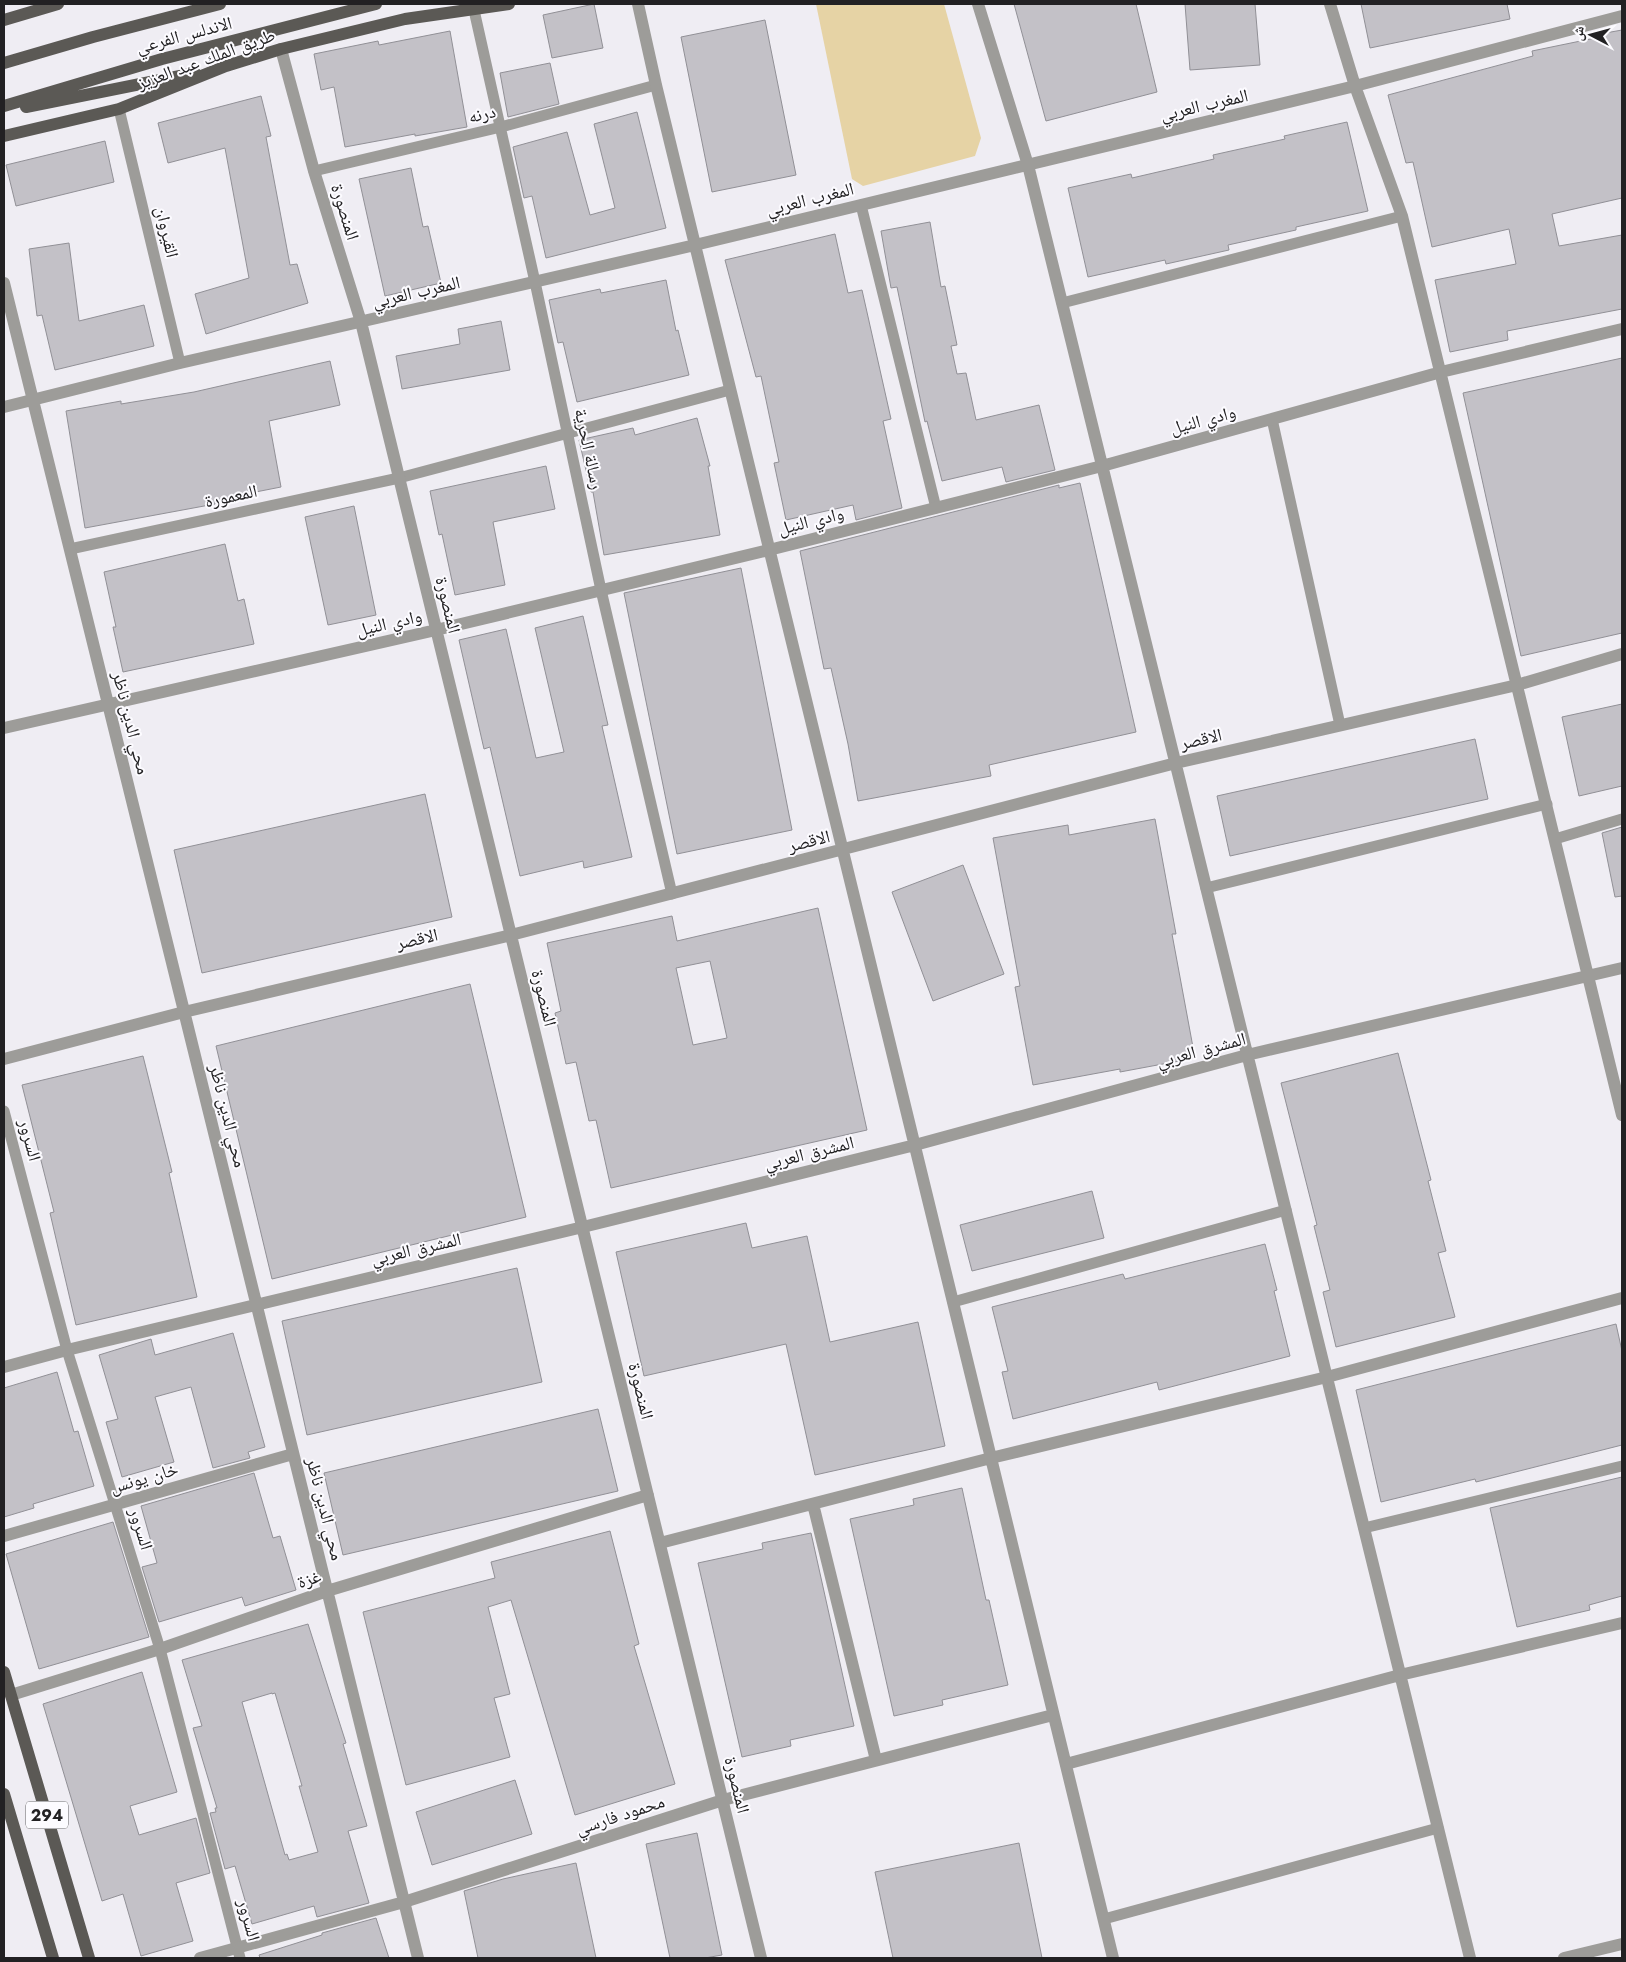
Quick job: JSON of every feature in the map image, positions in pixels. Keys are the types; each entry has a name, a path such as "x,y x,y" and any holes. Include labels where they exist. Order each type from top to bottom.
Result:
{"main road":[{"path":"4,20 58,4"},
{"path":"4,63 93,37 220,4"},
{"name":"الاندلس الفرعي","path":"4,106 162,58 376,4"},
{"path":"405,20 458,4"},
{"name":"طريق الملك عبد العزيز","path":"4,136 119,109 226,66 281,49 405,20 510,4"},
{"path":"4,112 226,66"},
{"name":"294","path":"4,1672 89,1958"},
{"name":"294","path":"4,1794 53,1958"}],"street":[{"path":"638,4 730,390 1113,1958"},
{"path":"978,4 1028,165 1470,1958"},
{"path":"1330,4 1355,86 1402,216 1622,1115"},
{"name":"المغرب العربي","path":"4,407 180,363 695,245 1355,86 1622,16"},
{"name":"المنصورة","path":"281,49 314,171 361,322 761,1958"},
{"name":"محي الدين ناظر","path":"4,283 418,1958"},
{"name":"وادي النيل","path":"4,728 108,706 436,630 769,550 1102,466 1441,372 1622,329"},
{"name":"الاقصر","path":"4,1059 184,1012 511,935 1176,762 1517,685 1622,654"},
{"name":"المشرق العربي","path":"4,1367 67,1350 583,1227 915,1145 1248,1055 1622,968"},
{"path":"660,1543 991,1458 1327,1377 1622,1298"},
{"name":"خان يونس","path":"4,1536 293,1454"},
{"name":"غزة","path":"11,1695 160,1649 327,1591 648,1495"},
{"path":"813,1504 876,1760"},
{"path":"1066,1764 1400,1675 1622,1623"},
{"name":"محمود فارسي","path":"200,1958 239,1953 722,1800 1053,1714"},
{"path":"1564,1958 1622,1944"}],"lane":[{"name":"رسالة الحرية","path":"474,10 601,590 672,894"},
{"name":"درنه","path":"314,171 501,127 656,85"},
{"name":"القيروان","path":"119,109 180,363"},
{"path":"861,205 936,508"},
{"path":"1062,304 1402,216"},
{"name":"المعمورة","path":"70,549 399,478 730,390"},
{"path":"1272,419 1340,725"},
{"path":"1206,888 1546,804"},
{"path":"1555,839 1622,819"},
{"name":"السرور","path":"4,1111 67,1350 160,1649 239,1953"},
{"path":"953,1302 1286,1210"},
{"path":"1364,1528 1622,1466"},
{"path":"1104,1919 1438,1828"}],"shaded area":[{"path":"816,4 944,4 981,138 975,156 863,186 852,179"}],"building":[{"path":"594,4 603,48 552,58 543,15"},
{"path":"1014,4 1136,4 1157,92 1046,121"},
{"path":"1185,4 1255,4 1260,65 1190,70"},
{"path":"1361,4 1507,4 1510,19 1370,48"},
{"path":"765,20 796,175 712,192 681,37"},
{"path":"1622,30 1622,198 1552,214 1559,246 1622,235 1622,309 1507,331 1508,340 1450,352 1435,280 1516,264 1509,229 1432,247 1413,162 1406,163 1388,95 1533,56 1532,51 1600,37 1600,34"},
{"path":"450,31 467,127 415,136 415,134 345,147 334,87 321,90 314,54 378,41 379,45"},
{"path":"550,63 559,104 508,117 500,73"},
{"path":"261,96 271,136 266,137 290,265 297,264 308,303 206,334 195,294 249,278 225,148 168,163 158,123"},
{"path":"637,112 666,228 546,258 532,196 524,198 513,147 567,132 590,215 615,208 594,124"},
{"path":"1347,122 1368,211 1228,245 1229,250 1166,264 1165,260 1088,277 1068,188 1131,174 1132,178 1214,159 1213,155 1285,139 1284,136"},
{"path":"105,141 114,182 16,206 6,165"},
{"path":"411,168 423,227 428,226 441,283 385,296 359,179"},
{"path":"930,222 941,287 945,286 957,345 951,346 957,374 966,373 976,420 1039,405 1055,470 1006,482 1002,467 942,481 927,421 925,422 897,287 891,288 881,231"},
{"path":"835,234 848,293 862,290 891,419 883,421 902,508 856,520 853,505 786,520 774,463 779,462 761,376 756,377 725,260"},
{"path":"69,243 79,321 144,305 154,346 55,370 42,315 37,316 29,249"},
{"path":"666,280 676,331 678,330 689,375 577,402 563,342 558,343 549,300 600,289 601,293"},
{"path":"501,321 510,370 402,389 396,356 460,344 458,329"},
{"path":"1622,358 1622,633 1521,656 1463,393"},
{"path":"330,361 340,405 269,421 281,487 215,500 215,504 85,528 66,411 121,401 121,404 194,392"},
{"path":"697,418 710,466 708,466 720,535 604,555 593,492 591,492 579,440 633,428 635,435"},
{"path":"546,466 555,509 493,522 505,585 455,595 442,534 439,535 430,491"},
{"path":"1080,483 1136,732 989,765 991,776 858,801 848,744 831,668 824,669 800,551 1059,485 1059,488"},
{"path":"354,506 376,615 328,625 305,517"},
{"path":"225,544 238,601 244,599 254,644 123,672 113,627 116,627 104,572"},
{"path":"741,568 792,830 677,854 624,593"},
{"path":"583,616 608,725 602,726 632,857 584,868 583,861 520,876 490,747 484,749 459,640 506,629 536,758 564,752 535,628"},
{"path":"1622,704 1622,786 1579,796 1562,717"},
{"path":"1475,739 1488,799 1230,856 1217,796"},
{"path":"425,794 452,917 202,973 174,850"},
{"path":"1155,819 1176,934 1172,934 1195,1058 1033,1085 1015,987 1020,986 993,838 1068,825 1069,835"},
{"path":"1622,827 1622,896 1615,897 1602,833"},
{"path":"963,865 1004,974 933,1001 892,892"},
{"path":"818,908 867,1130 611,1188 596,1120 589,1121 576,1062 566,1064 555,1013 561,1011 547,943 672,916 677,941","holes":["710,961 727,1038 693,1045 676,968"]},
{"path":"470,984 526,1217 272,1279 216,1046"},
{"path":"1398,1053 1431,1180 1428,1181 1446,1251 1438,1253 1455,1317 1336,1347 1323,1292 1330,1290 1314,1226 1317,1225 1281,1083"},
{"path":"143,1056 172,1172 169,1173 197,1297 76,1325 50,1213 54,1212 22,1085"},
{"path":"1092,1191 1104,1238 972,1271 960,1225"},
{"path":"746,1223 752,1248 807,1236 830,1342 918,1322 945,1446 815,1475 786,1344 644,1376 616,1252"},
{"path":"1265,1244 1277,1290 1274,1291 1290,1356 1159,1390 1157,1382 1013,1419 1002,1372 1008,1371 992,1307 1123,1274 1125,1279"},
{"path":"517,1268 542,1382 307,1435 282,1321"},
{"path":"1616,1324 1622,1351 1622,1445 1476,1482 1475,1479 1381,1502 1356,1390"},
{"path":"233,1333 265,1447 248,1452 250,1458 213,1468 191,1387 155,1397 174,1462 122,1477 106,1422 118,1419 99,1355 151,1339 155,1355"},
{"path":"57,1372 74,1432 78,1431 94,1486 33,1504 34,1508 4,1517 4,1388"},
{"path":"598,1409 618,1491 343,1555 324,1473"},
{"path":"254,1473 273,1538 280,1536 296,1590 245,1606 242,1597 159,1622 142,1567 157,1563 141,1506"},
{"path":"1622,1477 1622,1596 1589,1605 1590,1610 1517,1627 1490,1508"},
{"path":"962,1488 986,1600 989,1600 1008,1685 942,1700 943,1705 894,1716 850,1519 914,1505 913,1499"},
{"path":"113,1522 149,1637 39,1669 6,1554"},
{"path":"610,1531 639,1644 634,1646 675,1784 575,1815 511,1600 488,1607 510,1694 494,1698 510,1757 406,1785 363,1612 495,1578 491,1562"},
{"path":"811,1533 854,1726 790,1740 791,1746 742,1757 698,1563 763,1549 762,1543"},
{"path":"308,1624 346,1743 343,1744 367,1826 348,1831 369,1903 317,1917 314,1906 252,1924 235,1866 225,1869 210,1813 216,1812 215,1808 217,1808 193,1728 202,1726 182,1660","holes":["275,1693 302,1786 299,1786 318,1852 289,1860 287,1854 285,1855 242,1702"]},
{"path":"142,1672 177,1792 130,1806 139,1835 196,1818 210,1873 176,1883 193,1941 141,1956 123,1894 102,1901 43,1704"},
{"path":"515,1780 532,1834 432,1865 416,1812"},
{"path":"697,1833 722,1955 705,1958 670,1958 646,1844"},
{"path":"1019,1843 1042,1958 893,1958 875,1872"},
{"path":"576,1863 596,1958 478,1958 464,1891 503,1879"},
{"path":"376,1918 389,1958 260,1958 259,1955 322,1935 322,1933"}]}
